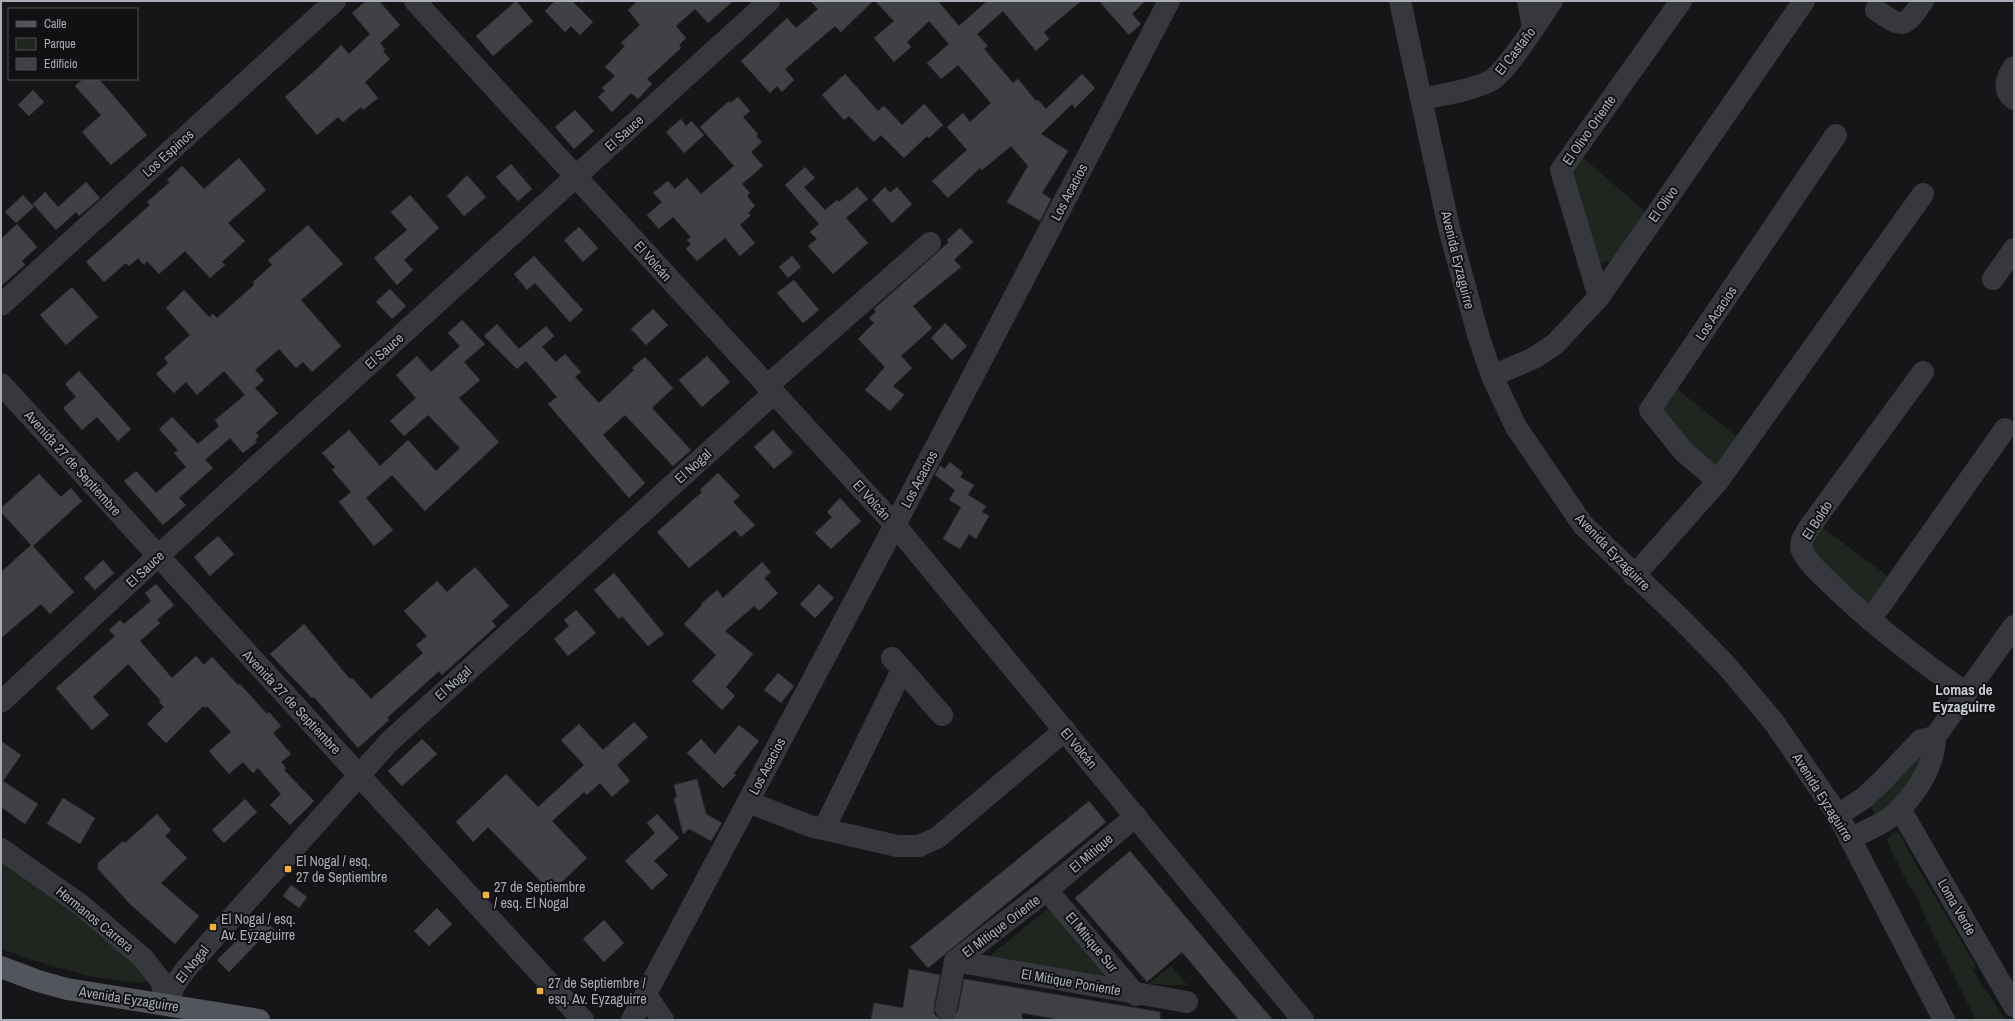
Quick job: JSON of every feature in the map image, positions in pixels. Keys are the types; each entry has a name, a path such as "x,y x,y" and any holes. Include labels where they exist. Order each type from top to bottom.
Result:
{"main road":[{"name":"Avenida Eyzaguirre","path":"1,967 38,981 67,989 259,1020"}],"street":[{"name":"Los Espinos","path":"1,305 335,1"},
{"name":"El Volcán","path":"415,1 895,525 1303,1020"},
{"name":"El Sauce","path":"1,702 158,556 769,1"},
{"name":"Los Acacios","path":"632,1020 895,525 1169,1"},
{"name":"Avenida Eyzaguirre","path":"1400,1 1449,228 1479,338 1492,376 1516,427 1583,525 1634,576 1682,620 1725,664 1773,721 1838,815 1944,1020"},
{"path":"1528,1 1534,28"},
{"name":"El Castaño","path":"1422,99 1477,86 1492,80 1504,69 1552,1"},
{"name":"El Olivo Oriente","path":"1599,297 1561,170 1681,1"},
{"name":"El Olivo","path":"1492,376 1534,358 1555,344 1599,297 1804,1"},
{"path":"1876,10 1895,23 1903,23 1908,21 1923,1"},
{"path":"2014,67 2008,74 2006,85 2007,90 2014,99"},
{"name":"Los Acacios","path":"1718,481 1684,452 1650,410 1836,135"},
{"path":"1634,576 1718,481 1923,194"},
{"name":"El Nogal","path":"168,1005 174,986 186,969 389,742 930,243"},
{"path":"2003,274 2014,249"},
{"name":"El Boldo","path":"1923,372 1808,529 1802,540 1800,548 1811,564 1870,620 1908,652 1966,693"},
{"name":"Avenida 27 de Septiembre","path":"1,384 583,1020"},
{"path":"1870,620 2005,428"},
{"path":"1850,839 1880,823 1900,809 1929,767 1935,750 1935,737 2014,626"},
{"path":"824,829 897,664 942,715"},
{"path":"748,802 810,826 908,848 928,844 1064,730"},
{"path":"1838,815 1864,798 1884,780 1921,740 1935,737"},
{"name":"Loma Verde","path":"1900,809 2008,980 2014,1006"},
{"name":"El Mitique","path":"1047,890 1136,816"},
{"name":"Hermanos Carrera","path":"1,849 81,905 143,958 161,981 168,1005"},
{"name":"El Mitique Oriente","path":"955,961 1047,890"},
{"name":"El Mitique Sur","path":"1047,890 1136,995"},
{"path":"946,1009 955,961"},
{"name":"El Mitique Poniente","path":"955,961 1136,995 1187,1002"},
{"path":"646,995 662,1020"}],"green space":[{"path":"1581,156 1647,213 1626,237 1616,257 1610,261 1599,263 1571,170"},
{"path":"1672,385 1740,439 1717,470 1660,413"},
{"path":"1822,527 1889,577 1871,607 1814,560 1810,540"},
{"path":"1928,747 1912,777 1901,793 1886,807 1875,814 1869,802"},
{"path":"1893,833 1899,833 1901,836 1915,863 1976,966 1973,971 2006,1020 1976,1020 1928,924 1917,897 1906,880 1890,848 1887,840"},
{"path":"1,854 112,935 147,980 141,983 92,977 39,962 1,949"},
{"path":"1051,906 1119,985 982,962"},
{"path":"1171,966 1188,986 1148,984"}],"building":[{"path":"366,1 379,1 400,25 380,43 385,49 383,51 390,59 365,82 378,98 363,110 361,107 343,122 338,117 317,135 285,97 317,69 341,45 349,54 370,34 352,13"},
{"path":"516,1 533,21 493,56 476,36"},
{"path":"555,1 572,1 593,22 580,35 571,26 565,32 545,11"},
{"path":"638,1 733,1 708,23 695,9 676,26 686,38 679,45 681,48 647,79 652,84 638,99 631,93 612,112 598,97 605,91 602,88 615,76 605,67 625,46 621,43 640,25 628,10"},
{"path":"810,1 873,1 841,32 835,26 785,69 794,80 782,92 777,86 770,93 741,61 787,18 796,28 818,9"},
{"path":"875,1 938,1 959,26 987,1 1081,1 1044,32 1049,39 1036,51 1003,11 977,34 988,46 984,49 1013,83 1018,79 1036,101 1038,100 1046,109 1082,74 1095,88 1075,108 1072,104 1041,134 1068,151 1042,193 1051,199 1040,221 1007,202 1028,166 1011,146 982,170 980,168 948,198 932,181 967,150 947,127 963,113 970,122 991,103 958,65 941,79 927,63 949,44 929,21 907,42 911,47 894,62 874,38 894,21"},
{"path":"1099,1 1145,1 1132,14 1141,24 1129,35"},
{"path":"845,74 878,111 884,106 902,125 924,104 943,125 929,138 927,136 904,158 881,135 874,142 849,116 844,120 822,95"},
{"path":"82,80 100,80 147,135 111,165 82,132 101,115 75,86"},
{"path":"33,90 44,102 29,116 18,105"},
{"path":"738,97 750,111 743,117 758,134 756,136 762,142 751,152 763,166 742,184 750,193 747,196 755,206 748,213 751,215 740,225 755,243 740,256 725,238 697,261 686,249 691,244 687,240 691,237 673,217 659,229 647,215 662,202 653,193 668,181 675,189 687,178 701,194 734,166 700,127 729,101 730,103"},
{"path":"575,110 594,131 574,149 555,127"},
{"path":"681,119 686,126 691,121 704,135 684,153 666,132"},
{"path":"239,158 266,190 228,223 245,241 222,262 225,265 210,278 185,251 159,274 147,261 144,265 138,258 129,266 126,263 104,282 86,262 150,205 147,202 170,182 167,180 182,166 204,189"},
{"path":"511,164 532,189 518,201 496,177"},
{"path":"805,167 815,178 804,187 825,210 837,200 839,202 857,187 868,199 846,218 868,243 833,274 808,246 817,239 810,232 819,224 785,185"},
{"path":"467,175 486,197 464,216 447,196"},
{"path":"86,182 100,198 79,216 76,212 56,230 33,204 45,192 58,207"},
{"path":"885,187 890,193 897,187 912,204 892,223 872,200"},
{"path":"23,195 34,207 16,223 5,212"},
{"path":"410,195 439,228 404,260 413,270 397,285 374,258 407,230 391,212"},
{"path":"17,224 37,247 22,261 25,265 1,286 1,239"},
{"path":"308,225 343,264 301,300 341,346 312,372 303,362 296,368 279,349 255,370 264,380 255,388 278,413 256,433 259,436 255,440 257,442 243,453 230,438 205,460 213,468 179,498 186,505 163,525 124,481 136,471 156,493 186,467 174,453 178,450 159,429 172,417 198,444 219,426 215,420 245,395 224,371 197,395 186,382 174,393 156,374 168,363 164,358 190,335 166,308 184,290 209,317 213,314 217,318 254,285 253,282 272,265 268,260"},
{"path":"579,227 598,248 583,262 564,240"},
{"path":"960,228 973,242 954,260 961,267 913,306 932,328 901,356 912,368 893,386 904,395 890,411 865,390 885,367 858,339 874,323 869,318 876,312 874,309 949,242 947,240"},
{"path":"534,256 583,310 570,322 535,283 527,290 514,274"},
{"path":"792,256 801,267 788,278 779,267"},
{"path":"794,280 819,310 803,323 777,293"},
{"path":"72,287 98,317 66,345 40,315"},
{"path":"390,289 406,306 392,319 376,302"},
{"path":"653,309 668,325 646,345 631,329"},
{"path":"462,320 485,344 464,362 480,380 459,398 499,442 425,511 392,475 366,498 393,530 374,546 339,502 351,492 332,470 335,467 322,453 349,430 380,466 408,440 436,471 460,448 428,415 404,436 390,421 416,398 396,375 417,356 431,372 460,346 448,333"},
{"path":"945,323 967,346 952,360 931,338"},
{"path":"497,324 519,349 546,326 554,336 542,347 556,362 565,354 581,372 575,377 599,403 634,370 632,368 645,357 673,388 652,408 691,450 673,466 625,415 603,435 645,483 629,498 548,404 557,397 526,361 517,369 484,336"},
{"path":"707,356 730,382 702,407 679,380"},
{"path":"79,371 131,429 118,441 97,417 82,430 63,408 76,397 65,384"},
{"path":"773,430 793,453 774,469 754,447"},
{"path":"950,462 963,473 960,477 974,485 968,495 986,506 982,512 989,516 976,539 969,534 960,549 943,539 961,507 949,500 955,490 935,475 940,466 945,469"},
{"path":"718,473 740,496 733,502 755,525 741,537 735,530 689,568 657,532 702,492 700,490"},
{"path":"39,474 61,497 71,488 82,501 33,546 74,592 50,614 41,604 1,638 1,572 31,545 1,512 1,508"},
{"path":"840,498 861,521 831,549 815,533 832,517 827,512"},
{"path":"218,536 234,554 210,576 194,557"},
{"path":"103,560 114,573 95,590 84,578"},
{"path":"762,562 771,572 764,578 778,593 759,611 754,606 725,631 753,654 726,687 735,696 722,710 692,681 716,655 684,624 702,605 701,604 717,590 723,598"},
{"path":"475,567 509,606 492,621 496,626 442,675 439,671 387,718 389,720 358,748 314,697 312,698 270,654 304,624 350,679 352,678 371,699 423,653 416,645 427,636 404,611 437,581 447,592"},
{"path":"614,573 664,634 648,646 622,616 619,619 594,590"},
{"path":"156,584 174,605 157,620 160,623 140,641 172,678 196,656 204,665 212,657 238,685 240,684 267,714 269,712 281,726 273,733 291,754 281,762 286,768 284,770 314,801 290,825 270,805 281,794 258,768 253,773 243,762 229,774 209,751 231,732 207,706 205,708 203,706 166,743 147,724 164,707 159,702 161,701 128,664 93,697 109,715 92,730 56,688 115,636 109,630 120,620 124,624 151,601 145,593"},
{"path":"819,584 834,598 815,618 800,604"},
{"path":"576,610 596,633 568,656 554,639 569,626 564,620"},
{"path":"778,673 794,686 781,703 764,690"},
{"path":"634,722 648,737 617,765 630,781 612,797 600,783 587,795 584,792 552,821 587,858 551,892 488,827 473,842 456,822 506,774 538,807 584,765 561,740 579,724 603,750"},
{"path":"739,725 759,741 734,773 736,775 723,788 687,753 701,739 715,754"},
{"path":"422,739 437,754 402,786 388,771"},
{"path":"1,741 21,755 3,781 38,804 25,824 1,807"},
{"path":"697,779 706,814 722,823 711,841 689,829 683,834 674,798 677,797 674,785"},
{"path":"63,798 95,818 80,844 47,824"},
{"path":"245,799 257,812 224,843 212,830"},
{"path":"1089,801 1106,822 928,968 910,947"},
{"path":"157,814 171,830 165,836 187,858 161,883 199,916 175,944 130,904 98,869 98,863 123,841 125,843"},
{"path":"657,814 679,838 654,861 668,875 652,890 625,861 655,833 647,823"},
{"path":"1130,851 1273,1020 1239,1020 1182,952 1147,982 1075,898"},
{"path":"291,885 307,897 299,908 283,896"},
{"path":"437,908 452,924 429,946 414,931"},
{"path":"261,917 277,932 267,942 262,938 229,972 217,960"},
{"path":"604,920 624,943 604,962 583,939"},
{"path":"909,969 940,975 934,1014 941,1020 871,1020 874,1003 903,1008"},
{"path":"964,979 1160,1012 1160,1020 1062,1020 1022,1013 1022,1020 951,1020 958,1011"}],"place":[{"name":"El Nogal / esq. 27 de Septiembre","path":"288,869"},
{"name":"27 de Septiembre / esq. El Nogal","path":"486,895"},
{"name":"El Nogal / esq. Av. Eyzaguirre","path":"213,927"},
{"name":"27 de Septiembre / esq. Av. Eyzaguirre","path":"540,991"}],"district":[{"name":"Lomas de Eyzaguirre","path":"1964,698"}]}
